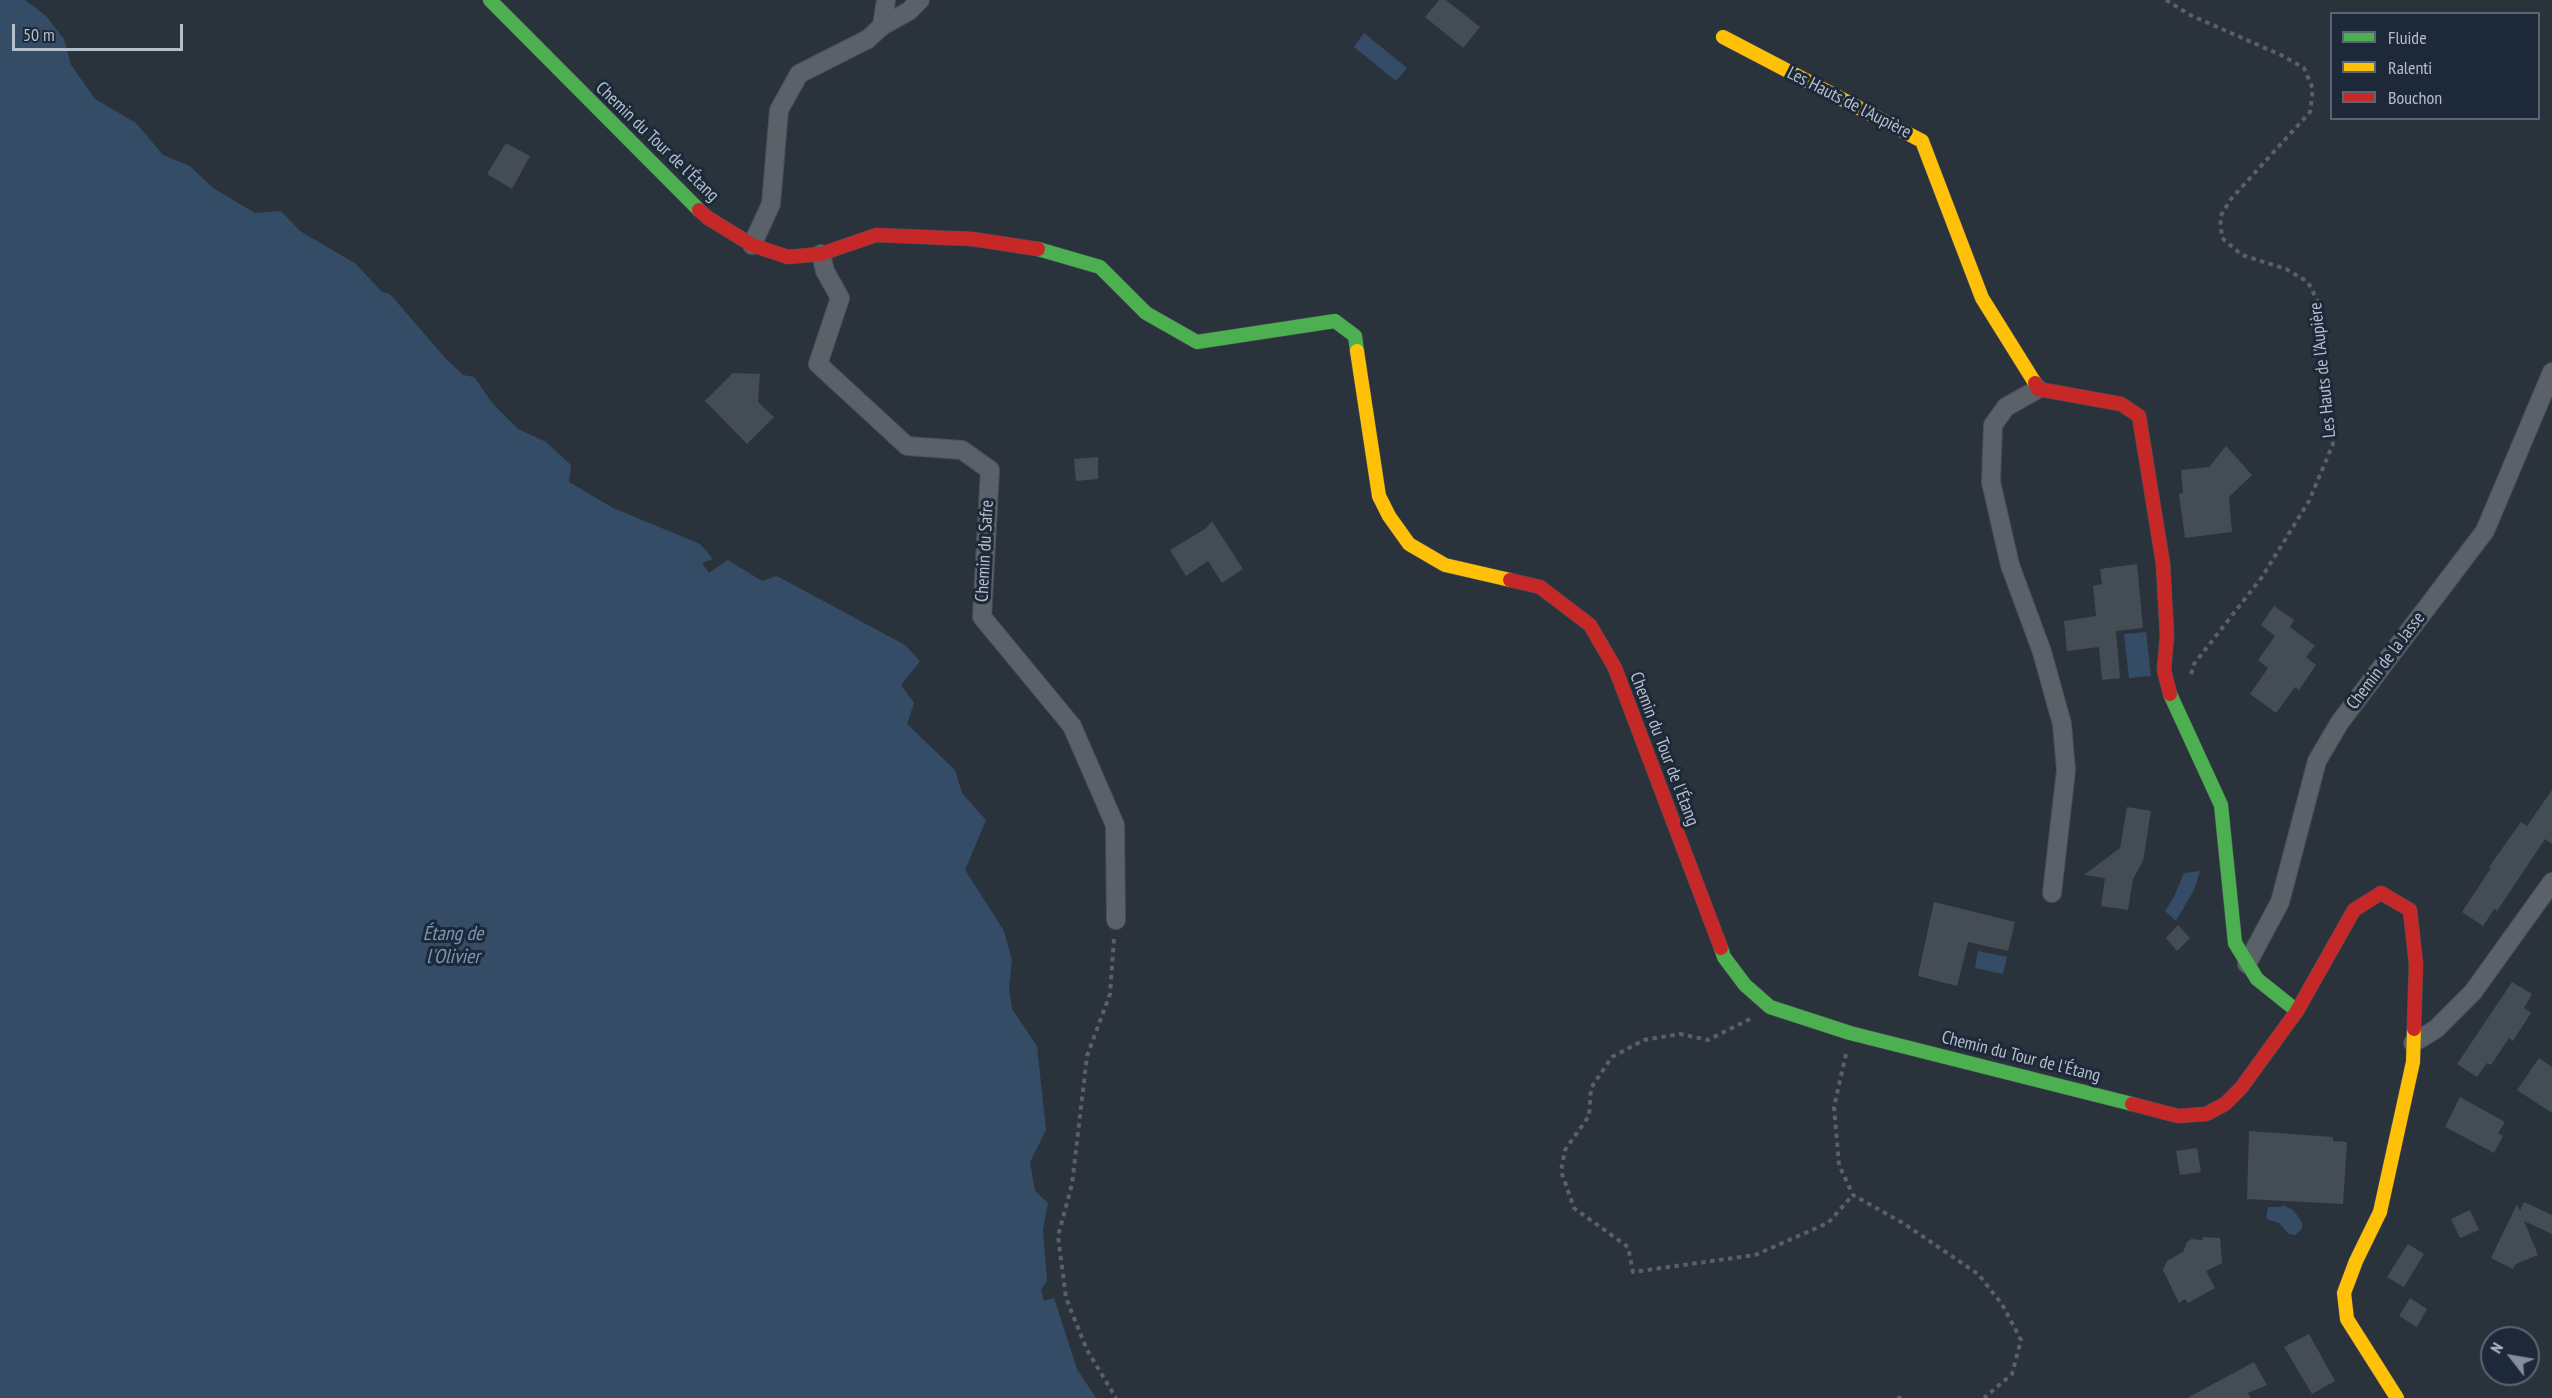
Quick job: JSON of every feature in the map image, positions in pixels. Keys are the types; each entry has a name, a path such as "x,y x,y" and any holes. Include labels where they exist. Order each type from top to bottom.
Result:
{"street":[{"name":"Chemin du Tour de l'Étang","path":"490,0 664,177 708,218 752,245 788,257 821,254 876,235 972,239 1046,250 1100,267 1146,313 1197,342 1335,321 1355,336 1378,496 1389,516 1409,544 1445,565 1540,587 1590,625 1615,668 1724,957 1745,986 1770,1007 1850,1033 2178,1116 2206,1114 2225,1104 2241,1088 2297,1011 2354,910 2381,893 2410,910 2416,964 2413,1062 2380,1212 2356,1261 2344,1293 2347,1319 2397,1398"},
{"path":"882,26 886,0"},
{"path":"752,245 771,204 778,110 799,74 868,39 882,26 909,11 920,0"},
{"name":"Les Hauts de l'Aupière","path":"1723,37 1922,141 1982,298 2038,389"},
{"name":"Chemin du Safre","path":"821,254 825,271 840,298 818,364 907,446 962,450 990,470 982,617 1072,726 1115,825 1116,920"},
{"name":"Chemin de la Jasse","path":"2247,964 2280,902 2317,761 2340,722 2485,531 2552,372"},
{"path":"2052,893 2066,770 2062,724 2042,652 2010,565 1991,482 1993,425 2006,407 2038,389 2121,404 2139,416 2163,564 2167,636 2164,670 2171,700 2221,806 2235,943 2257,979 2297,1011"},
{"path":"2413,1043 2436,1029 2473,992 2552,882"}],"path":[{"name":"Les Hauts de l'Aupière","path":"2166,0 2190,15 2281,55 2304,68 2313,89 2310,112 2231,199 2220,217 2222,238 2242,255 2286,269 2308,282 2319,304 2325,398 2333,444 2309,501 2262,577 2194,664 2187,684"},
{"path":"1116,920 1110,994 1087,1056 1072,1184 1058,1236 1066,1298 1088,1350 1116,1398"},
{"path":"1770,1007 1708,1040 1680,1034 1644,1040 1612,1057 1591,1088 1589,1116 1565,1150 1561,1171 1574,1208 1629,1247 1634,1272 1755,1255 1828,1223 1853,1195"},
{"path":"1850,1033 1834,1107 1839,1165 1853,1195 1903,1223 1978,1274 2002,1304 2021,1340 2012,1374 1984,1398"},
{"path":"1897,1398 1903,1398"}],"water":[{"name":"Étang de l'Olivier","path":"0,0 25,0 46,16 64,39 71,65 95,99 136,123 163,155 190,166 213,188 255,213 281,211 300,231 356,264 382,292 390,294 446,359 463,375 474,377 493,404 518,429 546,442 571,465 569,482 613,508 700,544 713,559 702,563 709,573 728,560 762,581 777,576 905,645 920,661 901,685 914,703 907,724 955,770 962,793 986,820 965,870 1004,931 1012,960 1009,988 1012,1009 1037,1046 1046,1130 1030,1162 1035,1191 1048,1203 1043,1229 1047,1281 1041,1290 1044,1301 1054,1298 1077,1369 1096,1398 0,1398"},
{"path":"1364,33 1407,68 1396,81 1354,47"},
{"path":"2146,632 2151,676 2129,678 2124,634"},
{"path":"2200,871 2194,890 2176,921 2165,911 2184,873"},
{"path":"1978,951 2007,957 2003,974 1975,968"},
{"path":"2283,1205 2293,1210 2302,1222 2302,1229 2295,1235 2289,1234 2279,1223 2266,1217 2268,1207 2282,1207"}],"building":[{"path":"1439,0 1446,0 1480,27 1463,48 1425,17"},
{"path":"506,143 530,156 512,189 487,174"},
{"path":"733,373 760,374 758,402 774,417 747,444 705,401"},
{"path":"2226,446 2252,475 2229,497 2232,532 2185,538 2179,494 2183,493 2181,470 2209,467"},
{"path":"1098,457 1098,479 1076,481 1074,459"},
{"path":"1212,521 1243,569 1222,583 1208,561 1186,576 1170,550 1205,529"},
{"path":"2137,564 2143,628 2116,631 2120,678 2102,680 2099,647 2067,651 2064,621 2096,616 2093,586 2102,584 2100,569"},
{"path":"2274,606 2294,620 2290,627 2315,646 2306,657 2316,665 2299,690 2295,687 2276,713 2250,694 2268,668 2258,660 2275,636 2261,625"},
{"path":"2552,790 2552,844 2545,839 2497,911 2494,909 2483,926 2462,912 2491,868 2489,867 2521,822 2527,826"},
{"path":"2127,807 2151,811 2143,861 2133,879 2128,910 2101,906 2105,878 2084,875 2120,848"},
{"path":"1934,902 2015,922 2008,951 1968,942 1957,986 1918,976"},
{"path":"2178,925 2190,938 2177,951 2166,938"},
{"path":"2512,982 2532,994 2524,1008 2531,1013 2513,1041 2509,1038 2491,1065 2487,1063 2477,1077 2457,1064"},
{"path":"2539,1058 2552,1067 2552,1113 2517,1090"},
{"path":"2460,1097 2505,1122 2498,1133 2503,1136 2494,1153 2445,1127"},
{"path":"2249,1131 2333,1137 2333,1141 2347,1142 2343,1204 2247,1199"},
{"path":"2197,1148 2201,1172 2180,1175 2176,1151"},
{"path":"2524,1202 2552,1215 2552,1234 2524,1221 2538,1255 2516,1264 2513,1269 2491,1258 2517,1204 2520,1211"},
{"path":"2470,1210 2479,1230 2460,1238 2451,1219"},
{"path":"2203,1237 2220,1238 2222,1263 2206,1271 2215,1288 2188,1303 2185,1299 2179,1303 2163,1270 2167,1261 2183,1252 2187,1242 2191,1239 2202,1240"},
{"path":"2408,1244 2424,1254 2404,1287 2387,1277"},
{"path":"2410,1298 2427,1309 2417,1327 2399,1316"},
{"path":"2309,1334 2335,1381 2312,1394 2284,1347"},
{"path":"2254,1362 2267,1385 2248,1393 2251,1398 2187,1398"}],"traffic: fast":[{"path":"490,0 699,210"},
{"path":"1038,249 1100,267 1146,313 1197,342 1335,321 1355,336 1357,351"},
{"path":"2170,694 2221,805 2235,943 2257,979 2297,1011"},
{"path":"1721,948 1724,957 1745,985 1770,1007 1850,1033 2132,1104"}],"traffic: slow":[{"path":"1723,37 1922,141 1982,298 2035,383"},
{"path":"1357,351 1379,496 1389,516 1409,544 1445,565 1510,580"},
{"path":"2397,1398 2347,1319 2344,1293 2356,1261 2380,1212 2413,1062 2414,1029"}],"traffic: jam":[{"path":"699,210 752,245 788,257 821,254 876,235 972,239 1038,249"},
{"path":"2035,383 2038,389 2121,404 2139,416 2163,564 2167,636 2164,670 2170,694"},
{"path":"1510,580 1540,587 1590,625 1615,668 1721,948"},
{"path":"2132,1104 2178,1116 2206,1114 2225,1104 2241,1088 2297,1011 2354,910 2381,893 2410,910 2416,964 2414,1029"}]}
